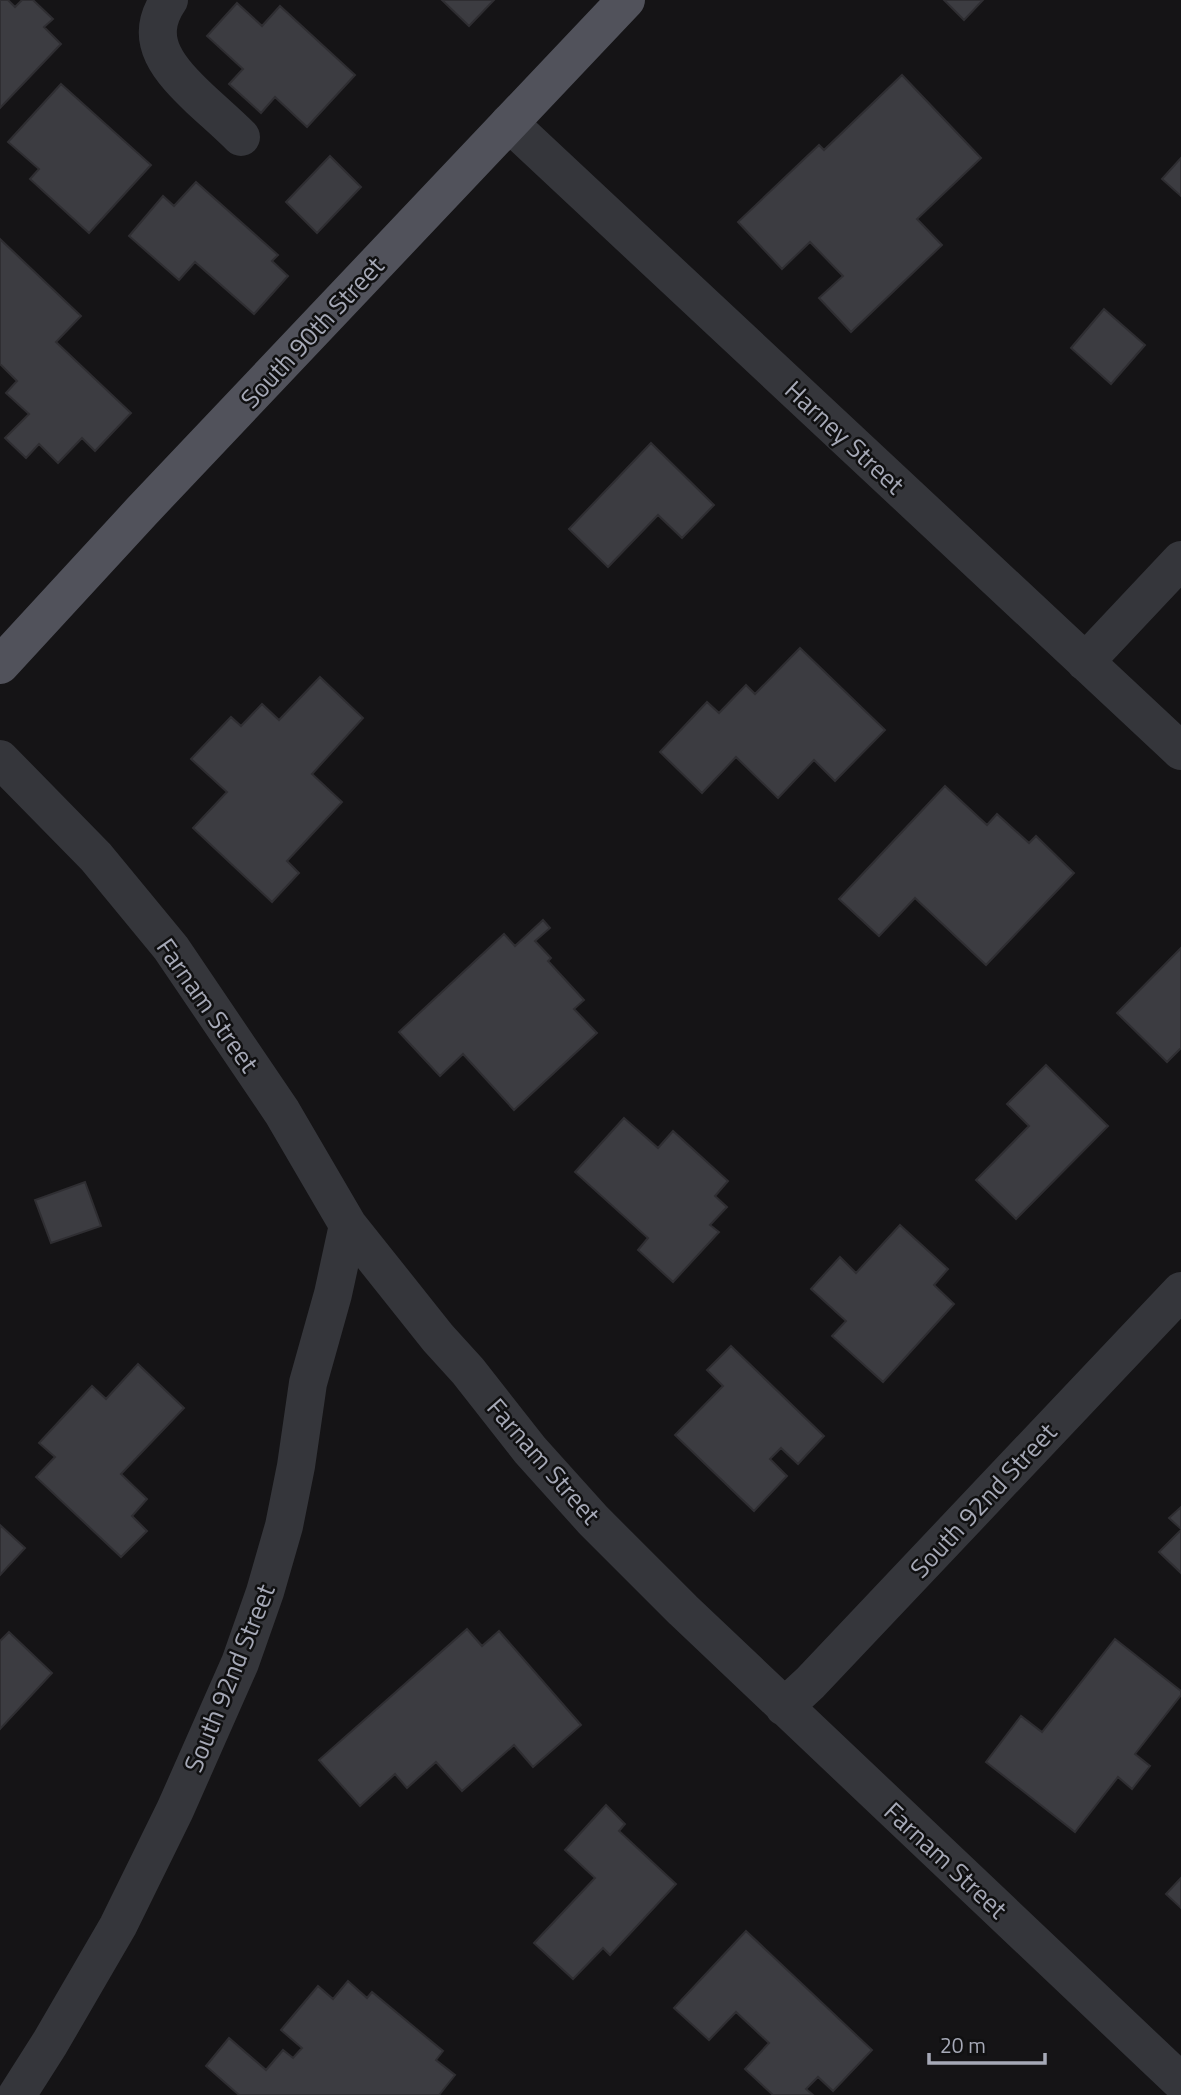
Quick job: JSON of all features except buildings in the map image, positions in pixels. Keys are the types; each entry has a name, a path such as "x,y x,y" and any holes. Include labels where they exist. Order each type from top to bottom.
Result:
{"main road":[{"name":"South 90th Street","path":"0,665 141,512 626,0"}],"street":[{"path":"169,0 162,11 158,27 159,43 166,62 180,80 241,137"},
{"name":"Harney Street","path":"509,123 1181,751"},
{"path":"1085,662 1181,561"},
{"name":"Farnam Street","path":"0,759 96,857 171,948 282,1112 348,1225 530,1450 682,1611 1181,2082"},
{"name":"South 92nd Street","path":"17,2095 118,1926 175,1810 240,1663 284,1526 308,1383 333,1294 348,1225"},
{"name":"South 92nd Street","path":"784,1707 1181,1291"}]}
